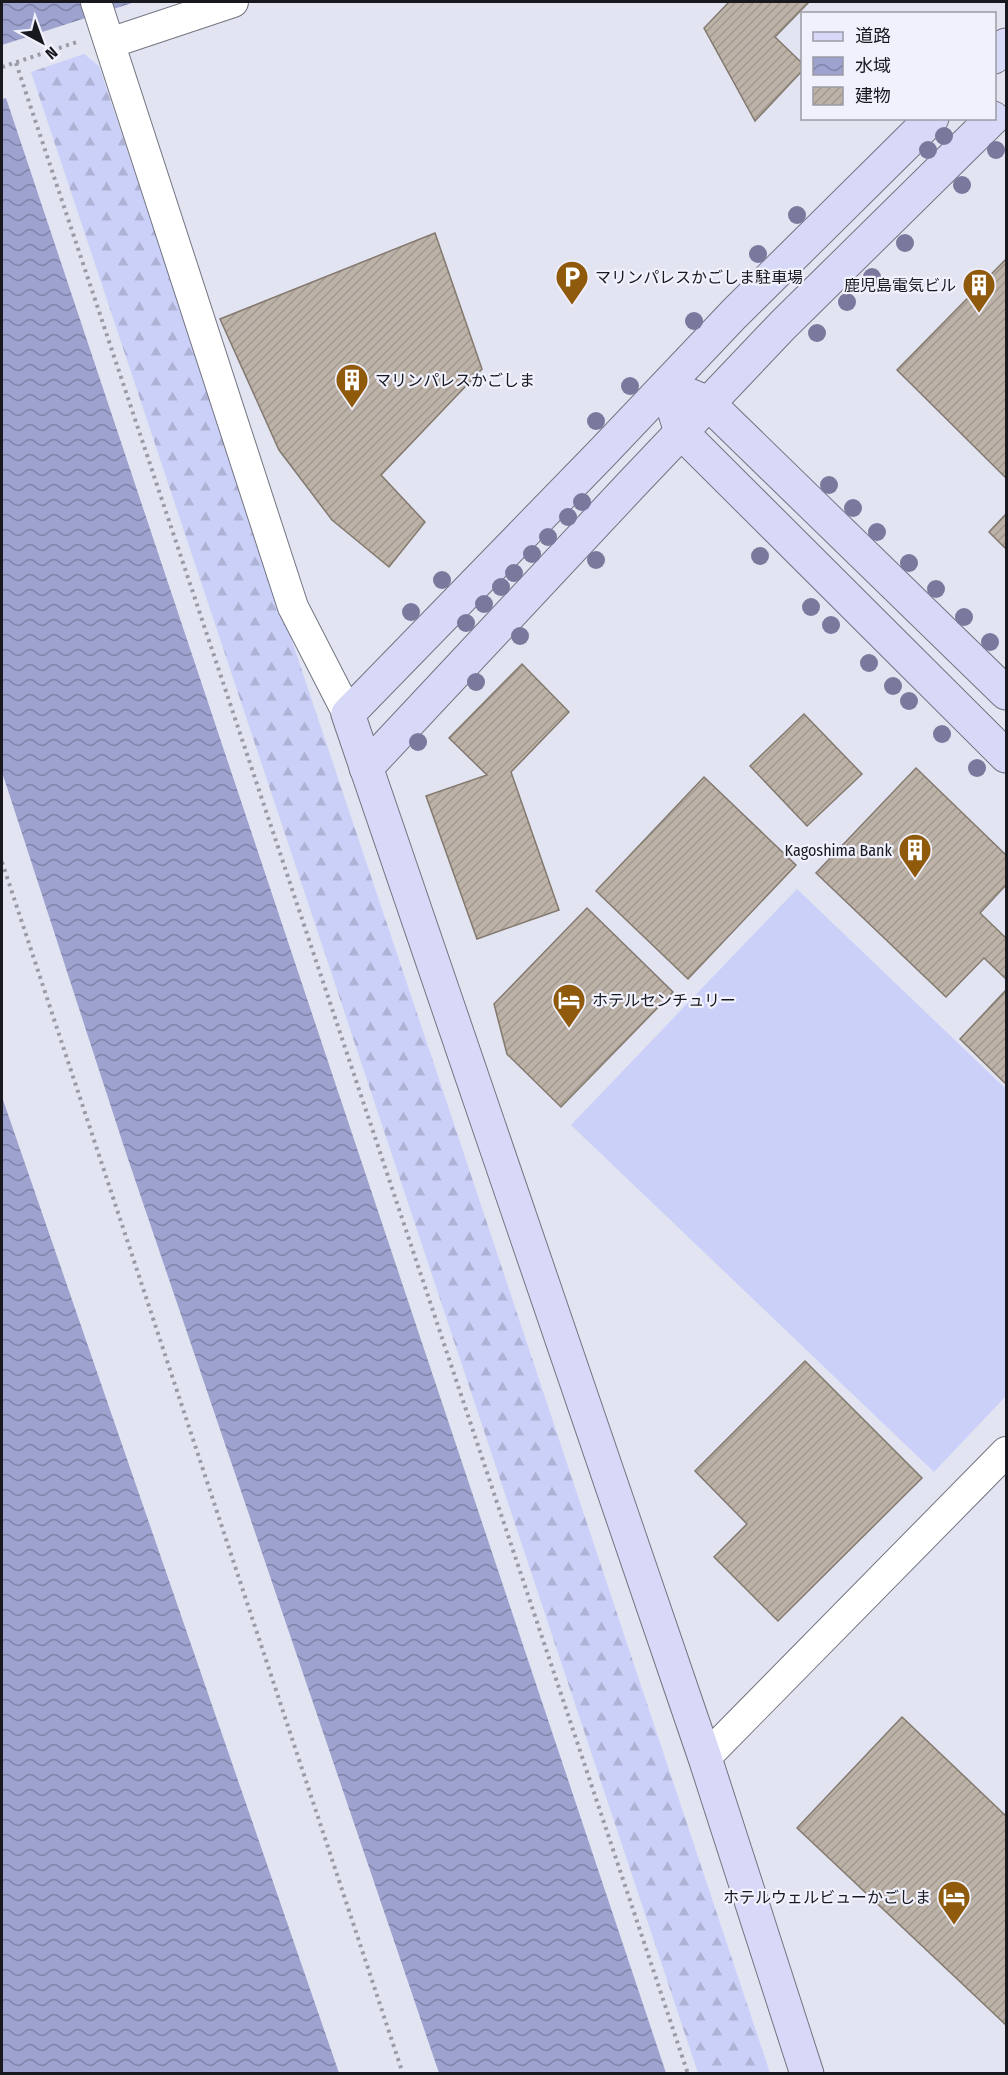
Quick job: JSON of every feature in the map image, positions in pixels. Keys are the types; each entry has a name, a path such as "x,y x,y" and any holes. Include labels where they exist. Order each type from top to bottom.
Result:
{"street":[{"path":"96,2 293,607 348,714 705,1758 807,2073"},
{"path":"108,37 233,2"},
{"path":"348,714 734,314 930,120"},
{"path":"366,768 708,403 992,120"},
{"path":"666,386 708,403 1006,693"},
{"path":"666,386 681,432 1006,756"},
{"path":"705,1758 1006,1452"}],"path":[{"path":"2,67 108,37"},
{"path":"16,63 688,2073"},
{"path":"2,862 403,2073"}],"green space":[{"path":"84,54 99,66 770,2073 698,2073 31,72"},
{"path":"797,889 1006,1089 1006,1396 934,1472 571,1125"}],"water":[{"path":"2,2 135,2 2,45"},
{"path":"6,98 666,2073 439,2073 127,1156 2,772 2,99"},
{"path":"2,1097 339,2073 2,2073"}],"building":[{"path":"729,2 809,2 775,37 801,62 801,72 755,121 704,28"},
{"name":"マリンパレスかごしま","path":"435,233 482,369 381,475 425,522 389,567 332,520 279,450 220,319"},
{"name":"鹿児島電気ビル","path":"1006,259 1006,478 897,370"},
{"path":"1006,514 1006,549 989,532"},
{"path":"522,664 569,712 511,772 559,910 477,939 426,796 487,775 449,738"},
{"path":"804,714 862,774 807,826 750,766"},
{"name":"Kagoshima Bank","path":"916,768 1006,855 1006,885 980,913 1006,938 1006,979 984,958 946,997 816,873"},
{"path":"704,777 796,865 688,979 596,891"},
{"name":"ホテルセンチュリー","path":"587,908 673,992 561,1107 507,1054 494,1004"},
{"path":"1006,990 1006,1084 960,1039"},
{"path":"805,1361 922,1478 778,1621 714,1557 747,1524 695,1471"},
{"name":"ホテルウェルビューかごしま","path":"902,1717 1006,1816 1006,2025 797,1828"}],"place":[{"name":"マリンパレスかごしま駐車場","path":"572,306"},
{"name":"鹿児島電気ビル","path":"979,314"},
{"name":"マリンパレスかごしま","path":"352,409"},
{"name":"Kagoshima Bank","path":"915,879"},
{"name":"ホテルセンチュリー","path":"569,1029"},
{"name":"ホテルウェルビューかごしま","path":"954,1926"}]}
